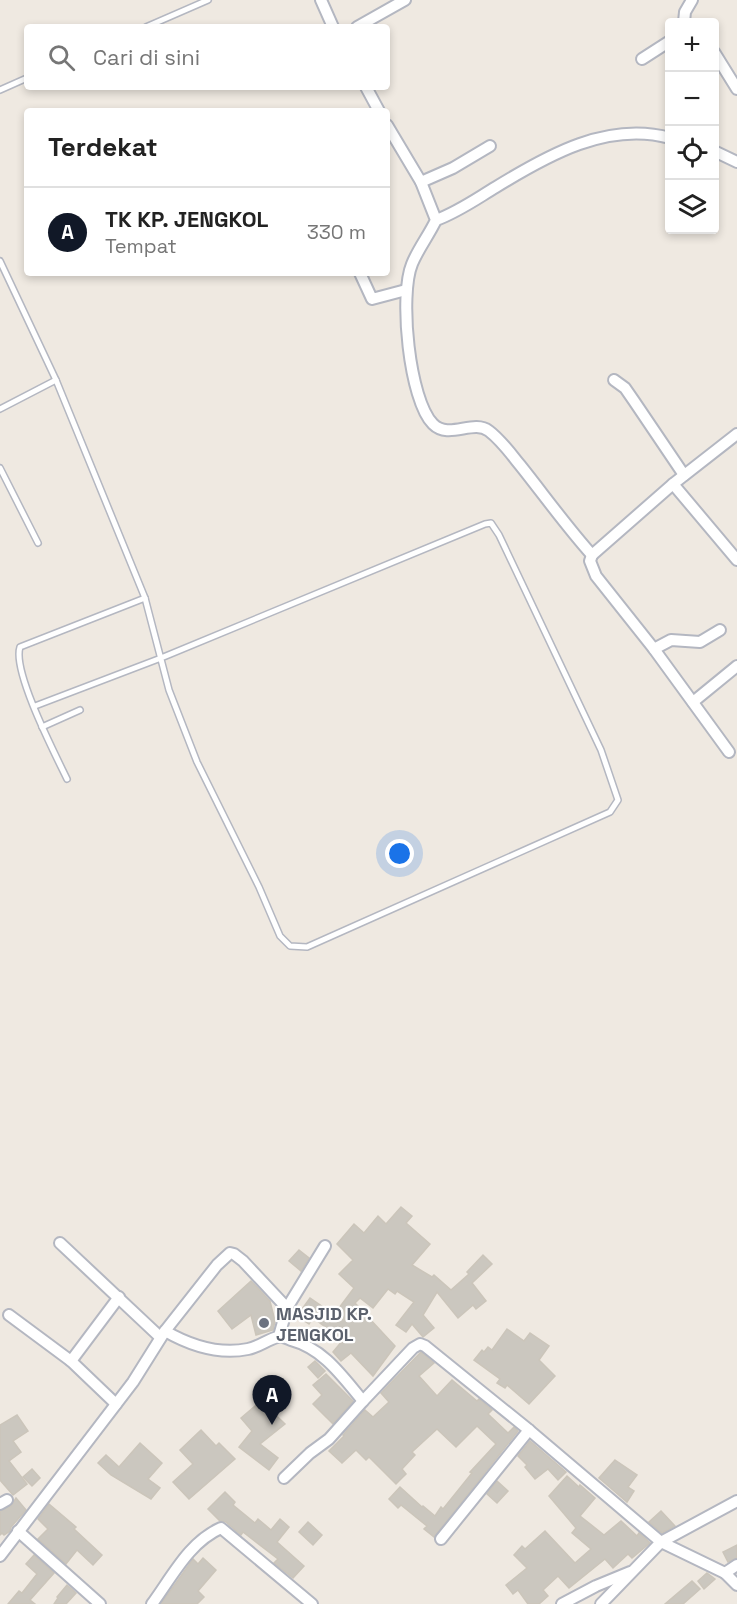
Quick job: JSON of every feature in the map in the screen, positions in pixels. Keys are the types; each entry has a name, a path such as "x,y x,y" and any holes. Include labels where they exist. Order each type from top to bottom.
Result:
{"street":[{"path":"321,0 332,24"},
{"path":"362,24 405,0"},
{"path":"684,18 692,0"},
{"path":"642,59 665,44"},
{"path":"719,60 737,89"},
{"path":"368,90 377,108"},
{"path":"390,130 421,182 436,220"},
{"path":"592,555 509,452 488,430 475,428 447,431 433,424 422,408 407,340 406,290 412,265 436,220 452,214 529,167 588,141 626,133 655,134 665,137"},
{"path":"421,182 453,168 490,146"},
{"path":"719,153 737,162"},
{"path":"361,276 372,299 406,290"},
{"path":"614,380 625,388 684,475"},
{"path":"729,752 654,649 596,576 590,561 592,555 673,484 737,434"},
{"path":"673,484 737,560"},
{"path":"654,649 671,640 700,642 720,630"},
{"path":"693,702 737,666"},
{"path":"60,1244 163,1334 206,1350 249,1349 279,1336 308,1345 332,1364 363,1401"},
{"path":"279,1336 287,1308 325,1246"},
{"path":"1,1552 133,1382 163,1334 217,1265 230,1253 238,1256 287,1308"},
{"path":"71,1361 119,1297"},
{"path":"9,1315 71,1361 116,1404"},
{"path":"284,1478 310,1453 329,1439 413,1348 420,1344 529,1430 661,1542 725,1573 737,1586"},
{"path":"441,1539 529,1430"},
{"path":"601,1604 661,1542 737,1501"},
{"path":"152,1604 185,1557 205,1537 221,1528 312,1604"},
{"path":"18,1531 100,1604"},
{"path":"725,1573 737,1565"},
{"path":"562,1604 633,1570"}],"lane":[{"path":"153,24 208,0"},
{"path":"0,90 24,79"},
{"path":"0,261 56,380 145,598 161,658 169,690 197,762 259,887 280,936 290,946 307,947 610,812 618,800 601,750 507,552 491,524 485,524 161,658 35,706"},
{"path":"0,409 56,380"},
{"path":"0,468 38,543"},
{"path":"67,779 42,727 19,664 20,646 145,598"},
{"path":"42,727 80,710"}],"building":[{"path":"401,1207 412,1216 406,1223 430,1244 412,1265 432,1277 434,1275 451,1290 469,1274 467,1272 483,1255 492,1264 472,1283 486,1301 476,1309 473,1305 458,1318 437,1292 423,1315 434,1328 423,1337 412,1324 406,1332 396,1325 414,1302 397,1291 395,1294 388,1289 373,1308 360,1298 355,1303 395,1346 373,1376 351,1353 341,1361 333,1352 343,1340 313,1318 309,1324 297,1316 310,1298 332,1313 334,1310 336,1312 354,1288 339,1274 353,1260 337,1244 354,1224 364,1233 378,1216 386,1224"},
{"path":"299,1250 309,1258 301,1271 289,1261"},
{"path":"251,1281 270,1301 275,1321 273,1330 256,1335 251,1315 232,1329 218,1311"},
{"path":"507,1329 524,1341 530,1333 549,1346 539,1360 555,1376 529,1404 507,1385 505,1388 497,1383 500,1379 474,1360 482,1350 484,1352 488,1347 492,1350"},
{"path":"421,1352 434,1363 419,1376 437,1396 452,1380 492,1410 488,1414 508,1433 514,1427 518,1431 434,1537 424,1529 427,1526 401,1505 398,1508 389,1499 400,1487 435,1516 496,1444 477,1426 456,1447 437,1429 412,1452 415,1455 402,1469 406,1474 396,1484 369,1457 366,1460 356,1450 342,1463 329,1451 365,1410 373,1417 389,1402 381,1393"},
{"path":"315,1361 325,1371 318,1378 308,1367"},
{"path":"326,1374 353,1401 333,1424 313,1404 322,1395 313,1385"},
{"path":"261,1401 285,1424 260,1444 278,1458 269,1470 239,1447 252,1431 241,1418"},
{"path":"17,1415 28,1431 13,1441 21,1452 9,1461 27,1484 13,1495 0,1480 0,1425"},
{"path":"201,1430 216,1446 219,1443 235,1459 189,1499 173,1482 193,1464 180,1450"},
{"path":"530,1441 566,1472 558,1480 548,1469 535,1479 525,1467 527,1465 518,1456"},
{"path":"140,1443 162,1463 148,1479 160,1488 151,1499 111,1475 98,1463 106,1455 119,1467"},
{"path":"615,1460 637,1475 628,1487 634,1491 627,1502 599,1478"},
{"path":"32,1469 40,1478 32,1486 23,1477"},
{"path":"567,1476 595,1498 580,1516 604,1535 621,1521 637,1536 639,1533 650,1543 632,1558 628,1554 613,1568 605,1559 569,1588 558,1576 543,1590 548,1596 539,1604 528,1604 518,1590 513,1594 506,1585 527,1568 514,1555 522,1546 525,1549 545,1531 575,1563 591,1549 572,1533 576,1528 549,1496"},
{"path":"497,1481 508,1491 497,1503 487,1494"},
{"path":"225,1492 235,1502 233,1505 255,1523 258,1519 271,1530 280,1519 289,1527 277,1542 304,1566 293,1578 274,1563 278,1559 243,1532 241,1535 226,1522 220,1521 208,1509"},
{"path":"16,1498 26,1510 10,1531 0,1535 0,1511 11,1506"},
{"path":"49,1504 76,1527 74,1529 102,1555 93,1565 77,1550 66,1564 38,1539 48,1529 38,1519"},
{"path":"661,1511 675,1526 662,1533 649,1522"},
{"path":"308,1522 322,1535 313,1545 299,1532"},
{"path":"737,1545 737,1558 728,1562 723,1552"},
{"path":"34,1555 54,1573 30,1600 35,1604 8,1604 19,1591 22,1593 37,1574 26,1564"},
{"path":"203,1558 216,1570 198,1591 204,1597 197,1604 161,1604 193,1559 198,1564"},
{"path":"707,1573 715,1579 704,1589 698,1581"},
{"path":"692,1581 700,1589 683,1604 665,1604"},
{"path":"67,1585 76,1593 66,1604 54,1604 57,1597"}],"place":[{"name":"MASJID KP. JENGKOL","path":"264,1323"},
{"name":"TK KP. JENGKOL","path":"272,1425"}]}
